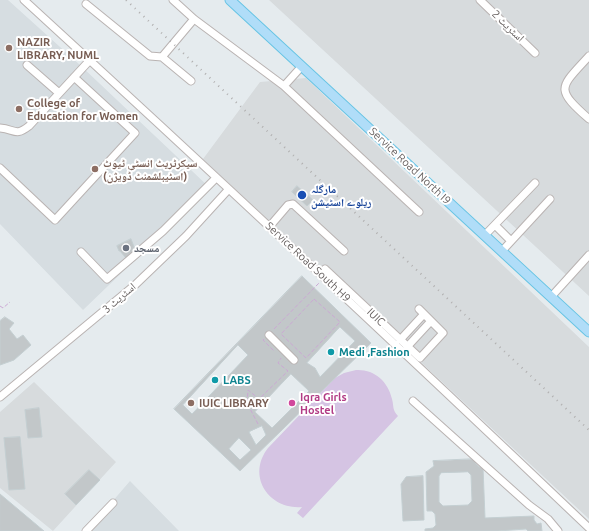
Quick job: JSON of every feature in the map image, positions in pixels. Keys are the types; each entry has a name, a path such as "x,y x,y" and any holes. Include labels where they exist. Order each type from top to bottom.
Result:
{"main road":[{"name":"Service Road North I9","path":"230,0 589,332"}],"street":[{"name":"Service Road South H9","path":"24,0 228,190 324,273 589,528"},
{"path":"173,0 194,19 284,86 419,212"},
{"name":"اسٹریٹ 2","path":"480,0 535,52"},
{"path":"86,4 150,56 162,57 191,81"},
{"path":"162,57 194,19"},
{"path":"589,56 567,80 564,86 565,94 570,102 589,119"},
{"path":"0,128 8,129 14,133 21,132 29,126 90,60"},
{"path":"26,65 59,93"},
{"path":"284,86 302,66"},
{"path":"0,168 55,220 135,133 74,77"},
{"path":"81,252 107,279 163,230 216,178"},
{"path":"485,235 535,183"},
{"name":"اسٹریٹ 3","path":"0,396 135,285 186,236 228,190"},
{"path":"502,251 550,199"},
{"path":"270,226 288,206 293,204 344,251"},
{"path":"495,225 511,241"},
{"path":"551,297 589,256"},
{"name":"IUIC","path":"324,273 408,348"},
{"path":"400,340 422,312 431,321 443,333 420,358 408,348 431,321"},
{"path":"268,334 294,360"},
{"path":"414,401 523,500 548,519 558,531"},
{"path":"86,531 113,503"}],"path":[{"path":"285,361 263,340 324,273"},
{"path":"314,299 340,322 306,358 282,334 314,299"},
{"path":"0,306 3,308 10,302"},
{"path":"258,424 247,403 248,390 259,399 288,371 278,363 282,358"}],"shaded area":[{"name":"سیکرٹریٹ انسٹی ٹیوٹ (اسٹیبلشمنٹ ڈویژن)","path":"0,0 8,0 80,65 210,188 83,310 0,224"},
{"path":"269,0 589,0 589,296"},
{"name":"مارگلہ ریلوے اسٹیشن","path":"306,78 589,347 589,519 203,159 260,82"},
{"path":"363,370 374,374 384,382 393,401 394,410 398,416 303,518 297,513 302,507 280,503 271,497 264,489 260,480 259,469 262,459 268,448 335,378 344,373"},
{"path":"34,382 116,462 53,531 0,488 0,412"},
{"path":"130,481 179,531 87,531"}],"building":[{"path":"297,186 313,200 307,206 292,192"},
{"name":"مسجد","path":"131,239 136,252 126,258 119,251 117,246"},
{"path":"302,276 371,343 240,471 174,409"},
{"path":"5,317 14,323 9,329 17,339 23,335 31,345 14,360 0,365 0,321"},
{"name":"Medi ,Fashion","path":"340,327 355,341 320,377 315,368 307,363"},
{"name":"LABS","path":"238,345 248,355 192,414 183,405"},
{"path":"291,374 309,391 272,428 255,412"},
{"path":"39,408 42,437 28,438 25,410"},
{"path":"262,426 266,435 256,445 249,432"},
{"path":"20,437 25,489 9,490 4,438"},
{"path":"239,438 251,450 240,460 229,449"},
{"path":"476,459 475,463 479,467 483,467 485,518 534,516 534,520 537,524 541,523 542,531 528,531 526,529 498,531 425,531 425,529 433,528 436,525 435,514 432,511 427,511 426,472 434,466 433,461","holes":["468,472 471,475 472,501 468,505 443,506 439,502 439,476 441,473"]},
{"path":"89,470 100,480 76,505 65,494"},
{"path":"423,476 424,520 403,521 401,484 406,477"},
{"path":"0,494 44,531 0,531"}],"railway":[{"path":"126,0 589,430"}],"place":[{"name":"NAZIR LIBRARY, NUML","path":"9,48"},
{"name":"College of Education for Women","path":"19,109"},
{"name":"سیکرٹریٹ انسٹی ٹیوٹ (اسٹیبلشمنٹ ڈویژن)","path":"95,169"},
{"name":"مارگلہ ریلوے اسٹیشن","path":"302,195"},
{"name":"مسجد","path":"126,248"},
{"name":"Medi ,Fashion","path":"331,352"},
{"name":"LABS","path":"215,380"},
{"name":"IUIC LIBRARY","path":"191,403"},
{"name":"Iqra Girls Hostel","path":"292,403"}]}
